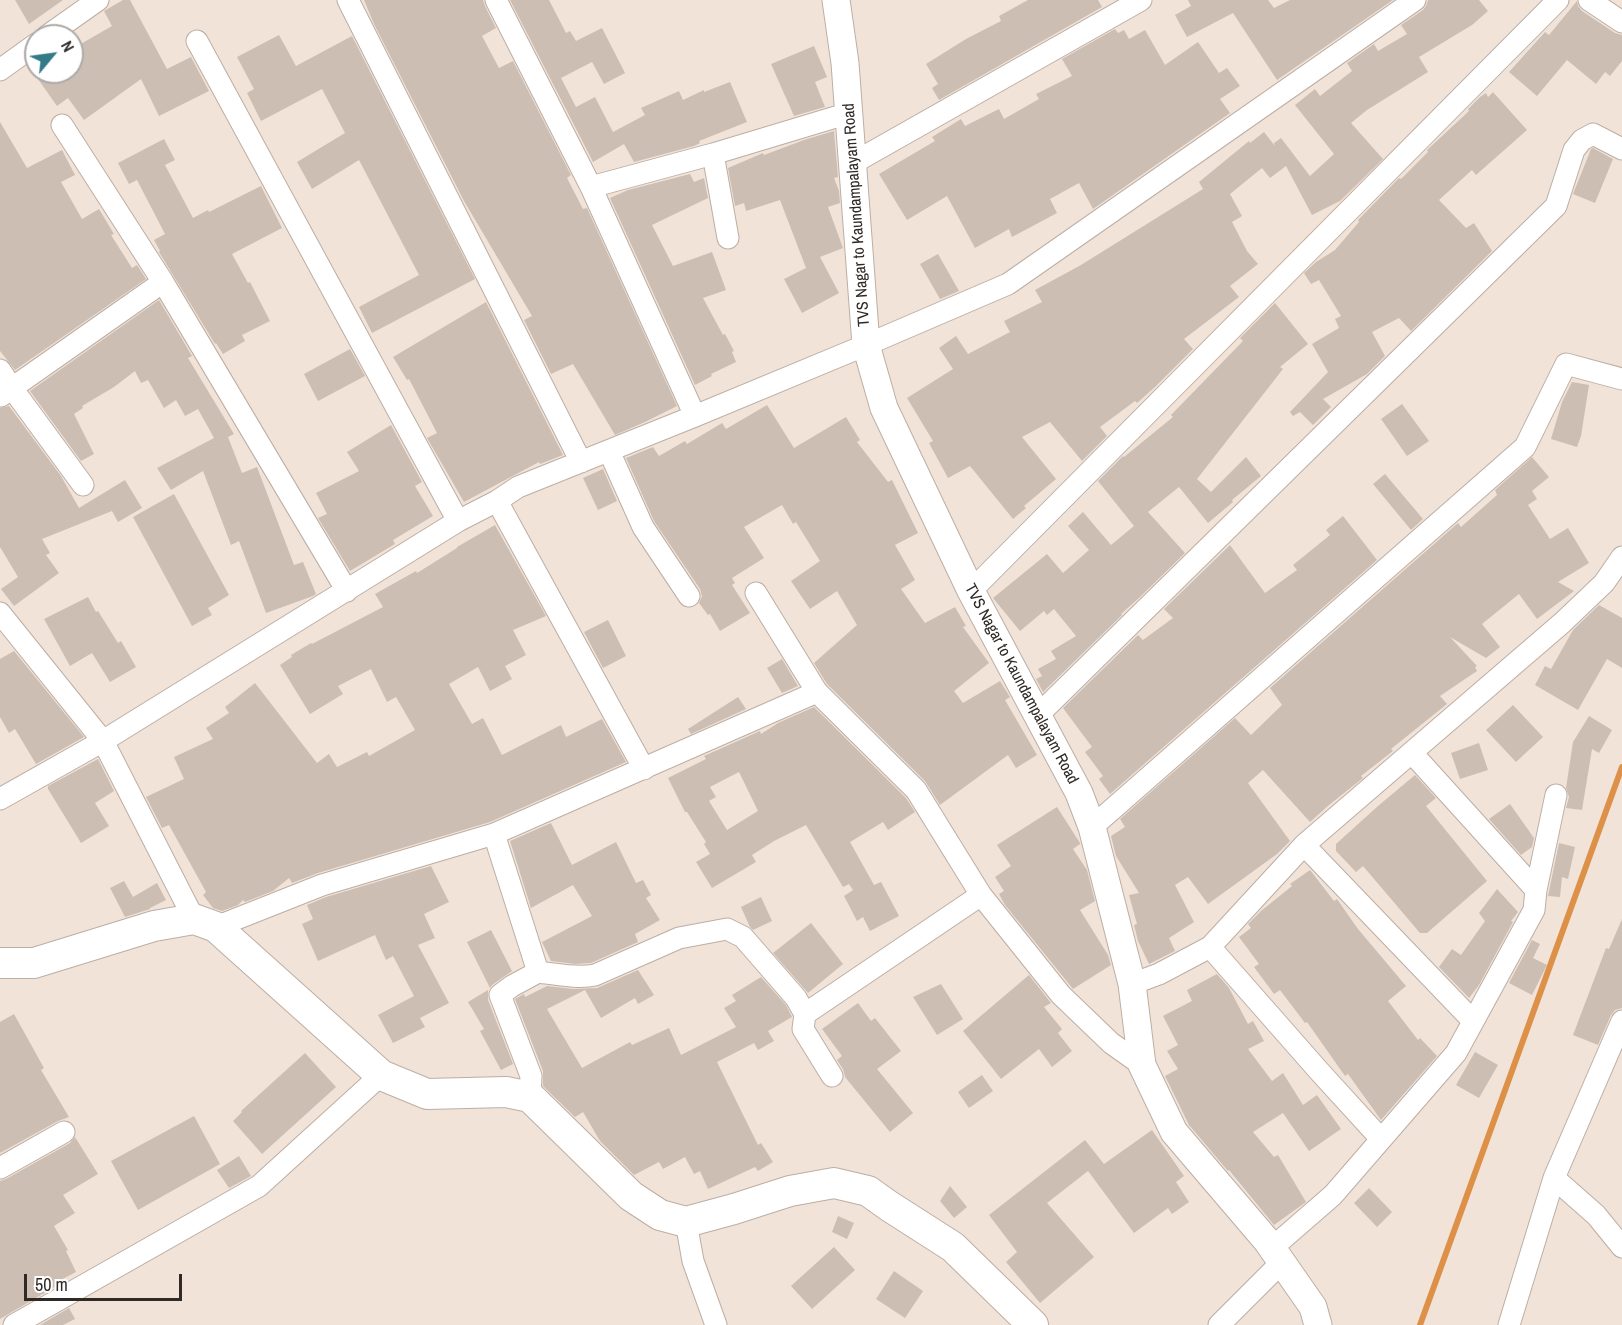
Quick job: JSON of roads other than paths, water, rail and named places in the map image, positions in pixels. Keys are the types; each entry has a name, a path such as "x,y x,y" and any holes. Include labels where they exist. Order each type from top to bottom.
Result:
{"main road":[{"path":"0,963 34,963 153,927 205,923 381,1076 427,1094 506,1092 530,1097 631,1196 660,1215 686,1222 789,1191 823,1185 834,1184 868,1191 953,1247 1033,1325"}],"street":[{"path":"64,24 98,0"},
{"path":"348,0 581,462"},
{"path":"496,0 591,187 695,416"},
{"name":"TVS Nagar to Kaundampalayam Road","path":"836,0 845,63 866,345 884,408 971,591 1079,793 1092,827 1132,984 1142,1065 1174,1132 1277,1255 1313,1307 1318,1325"},
{"path":"853,163 1141,0"},
{"path":"0,799 103,741 458,521 518,488 1008,284 1415,0"},
{"path":"971,591 1558,0"},
{"path":"1589,0 1622,22"},
{"path":"197,41 458,521"},
{"path":"0,69 24,52"},
{"path":"591,187 713,154 849,113"},
{"path":"62,125 163,282 347,591"},
{"path":"1038,715 1556,206 1574,150 1582,140 1593,134 1622,149"},
{"path":"713,154 728,238"},
{"path":"6,392 163,282"},
{"path":"1092,827 1525,447 1566,364 1622,379"},
{"path":"0,370 6,392 83,485"},
{"path":"609,451 643,528 689,596"},
{"path":"497,501 644,769"},
{"path":"1132,984 1159,974 1210,946 1304,845 1562,623 1604,583 1622,557"},
{"path":"756,593 817,692 916,790 981,895 1061,995 1111,1043 1142,1065"},
{"path":"0,613 103,741 205,923 322,885 494,834 817,692"},
{"path":"1413,753 1536,890"},
{"path":"1219,1325 1277,1255 1333,1195 1456,1053 1534,910 1556,795"},
{"path":"494,834 538,972"},
{"path":"1304,845 1473,1022"},
{"path":"805,1014 981,895"},
{"path":"530,1097 531,1076 500,995 538,972 583,978 678,938 727,928 743,937 796,999 805,1014 803,1029 832,1076"},
{"path":"1210,946 1381,1139"},
{"path":"1509,1325 1554,1178 1622,1021"},
{"path":"14,1325 260,1186 381,1076"},
{"path":"0,1168 64,1132"},
{"path":"1554,1178 1596,1215 1622,1247"},
{"path":"686,1222 693,1261 716,1325"}],"waterway":[{"path":"1420,1325 1622,767"}]}
